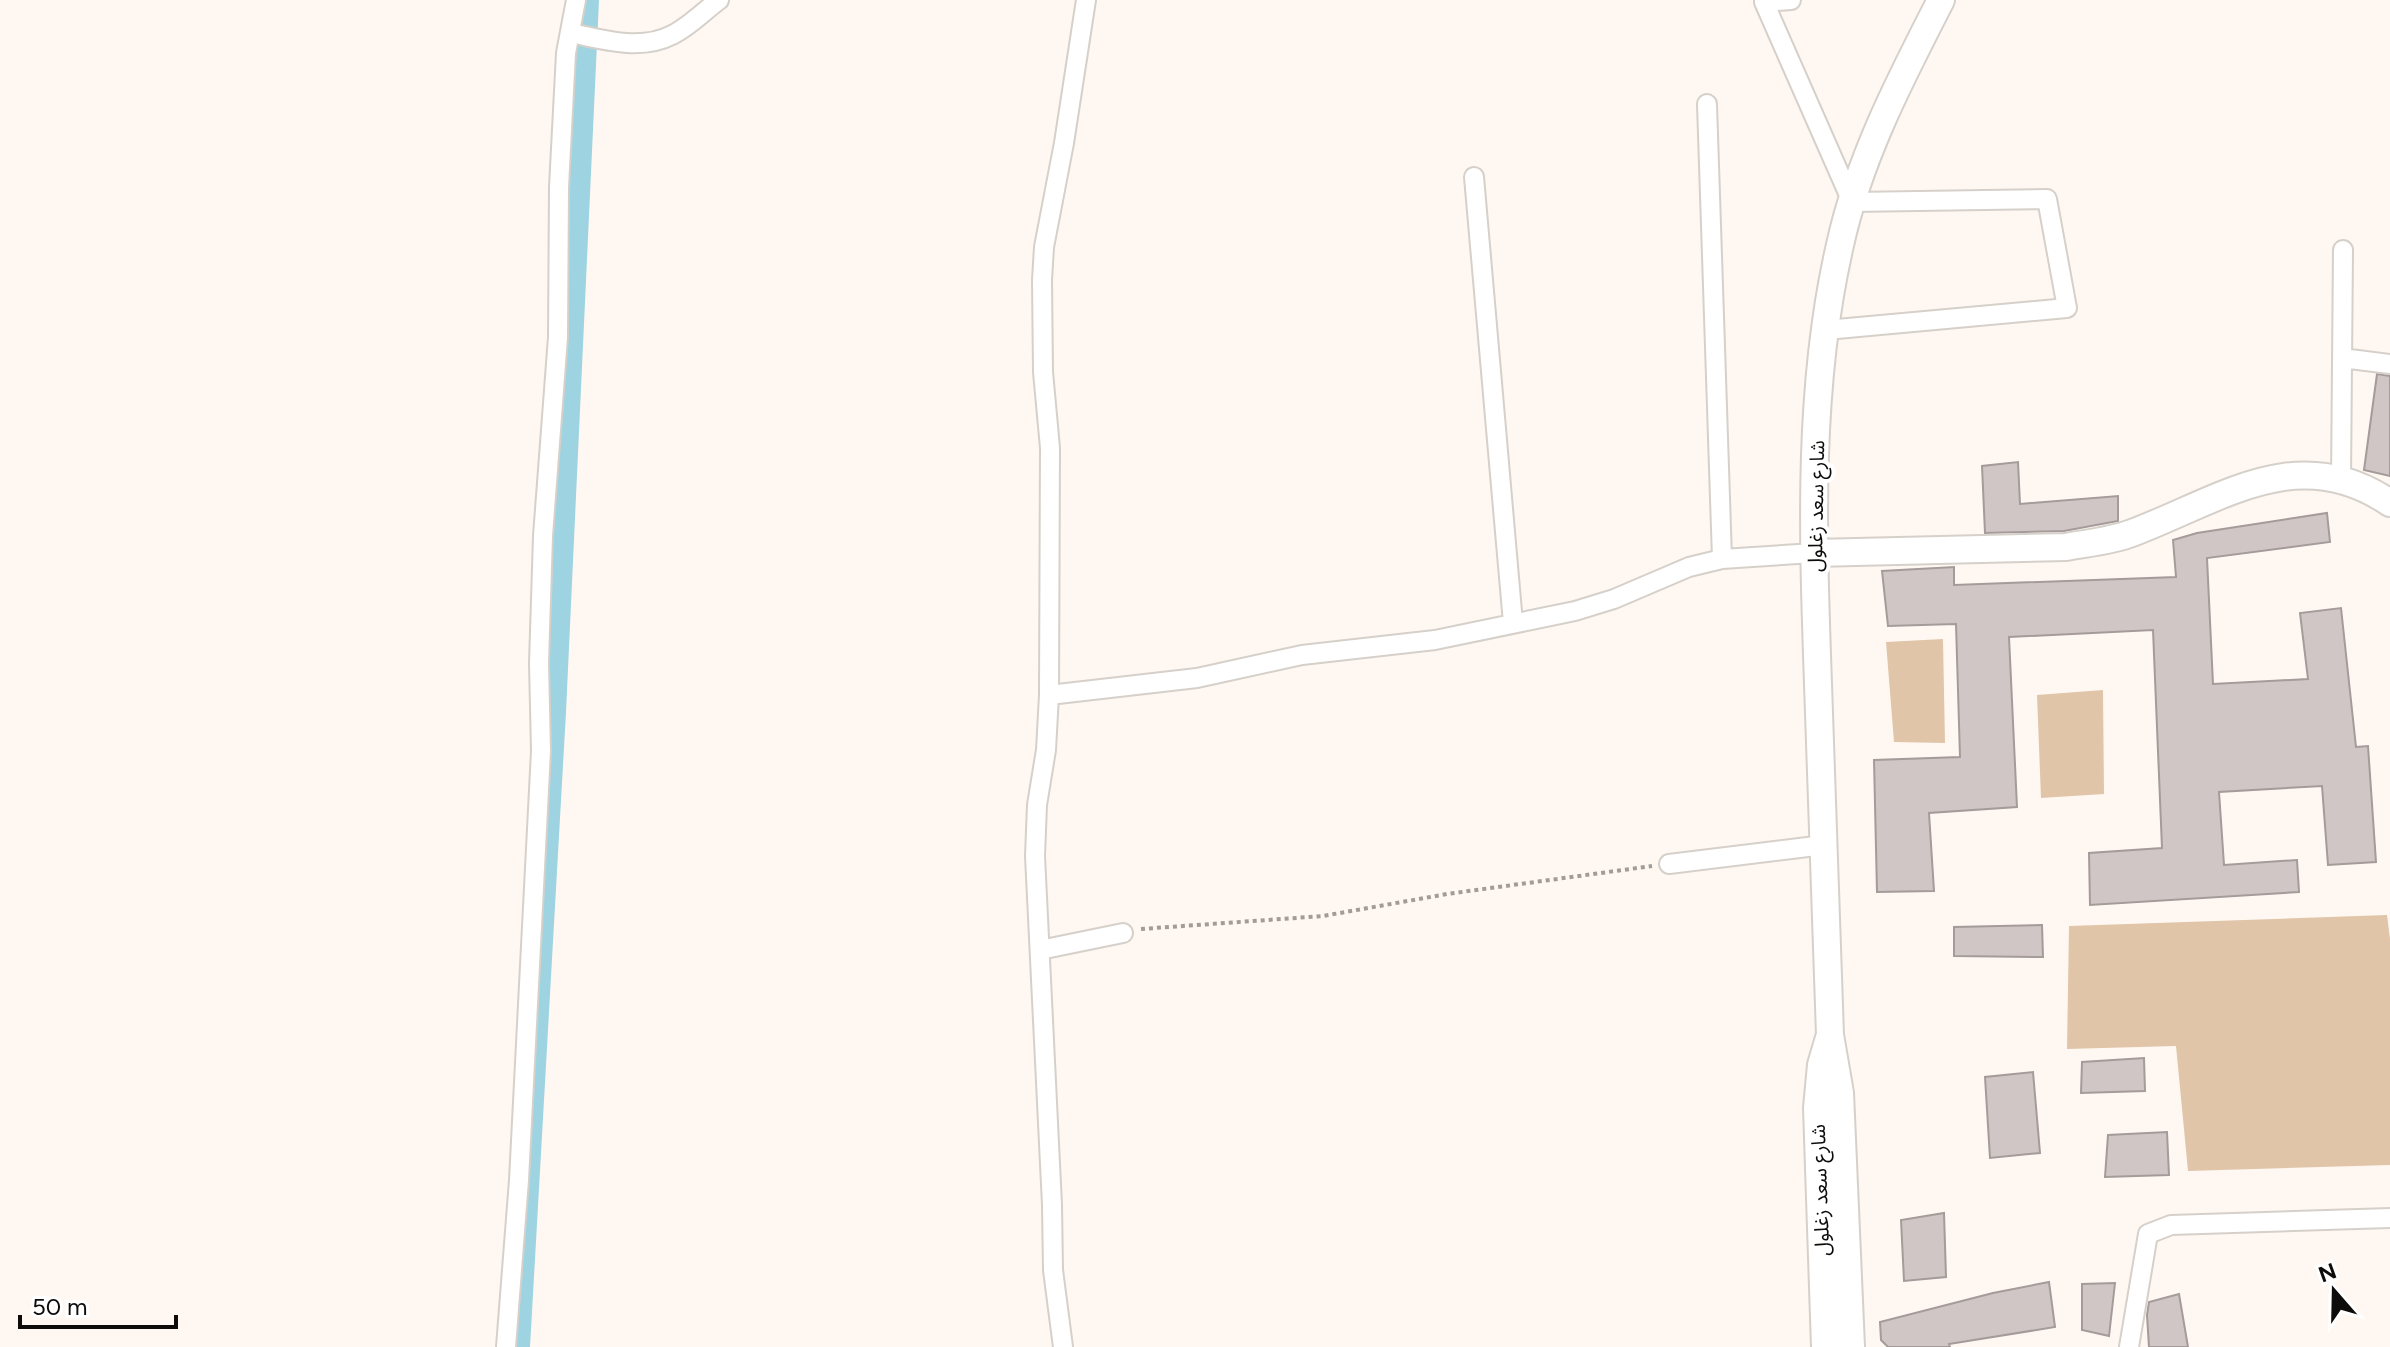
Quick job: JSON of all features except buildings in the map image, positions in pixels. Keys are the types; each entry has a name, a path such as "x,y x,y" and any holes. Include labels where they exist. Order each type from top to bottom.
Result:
{"main road":[{"name":"شارع سعد زغلول","path":"1851,1347 1840,1093 1830,1035 1814,553 1818,390 1840,244 1852,202 1882,120 1941,0"},
{"path":"1814,553 2066,547 2129,535 2240,487 2272,477 2301,474 2341,480 2375,493 2390,503"},
{"name":"شارع سعد زغلول","path":"1825,1347 1817,1108 1821,1065 1830,1035"}],"street":[{"path":"506,1347 519,1180 541,751 539,663 543,536 558,337 559,187 566,53 574,34 576,0"},
{"path":"574,34 626,43 651,42 673,35 719,0"},
{"path":"1057,1345 1036,825 1046,750 1049,695 1050,448 1043,372 1042,280 1044,247 1067,130 1086,0"},
{"path":"1791,0 1764,2 1852,202 2047,199 2067,308 1826,330"},
{"path":"1707,104 1722,559"},
{"path":"1474,177 1513,623"},
{"path":"2341,480 2343,250"},
{"path":"2342,358 2390,364"},
{"path":"1049,695 1197,678 1302,655 1435,640 1575,611 1614,599 1689,567 1722,559 1814,553"},
{"path":"1669,864 1824,845"},
{"path":"1040,950 1123,933"},
{"path":"2129,1347 2148,1234 2159,1227 2390,1218"}],"path":[{"path":"1123,933 1156,926 1323,916 1447,894 1669,864"}],"shaded area":[{"path":"1943,639 1945,743 1894,742 1886,642"},
{"path":"2103,690 2104,794 2041,798 2037,695"},
{"path":"2387,915 2390,939 2390,1165 2188,1171 2176,1046 2067,1049 2069,926"}],"waterway":[{"path":"519,1347 555,712 588,0"}]}
